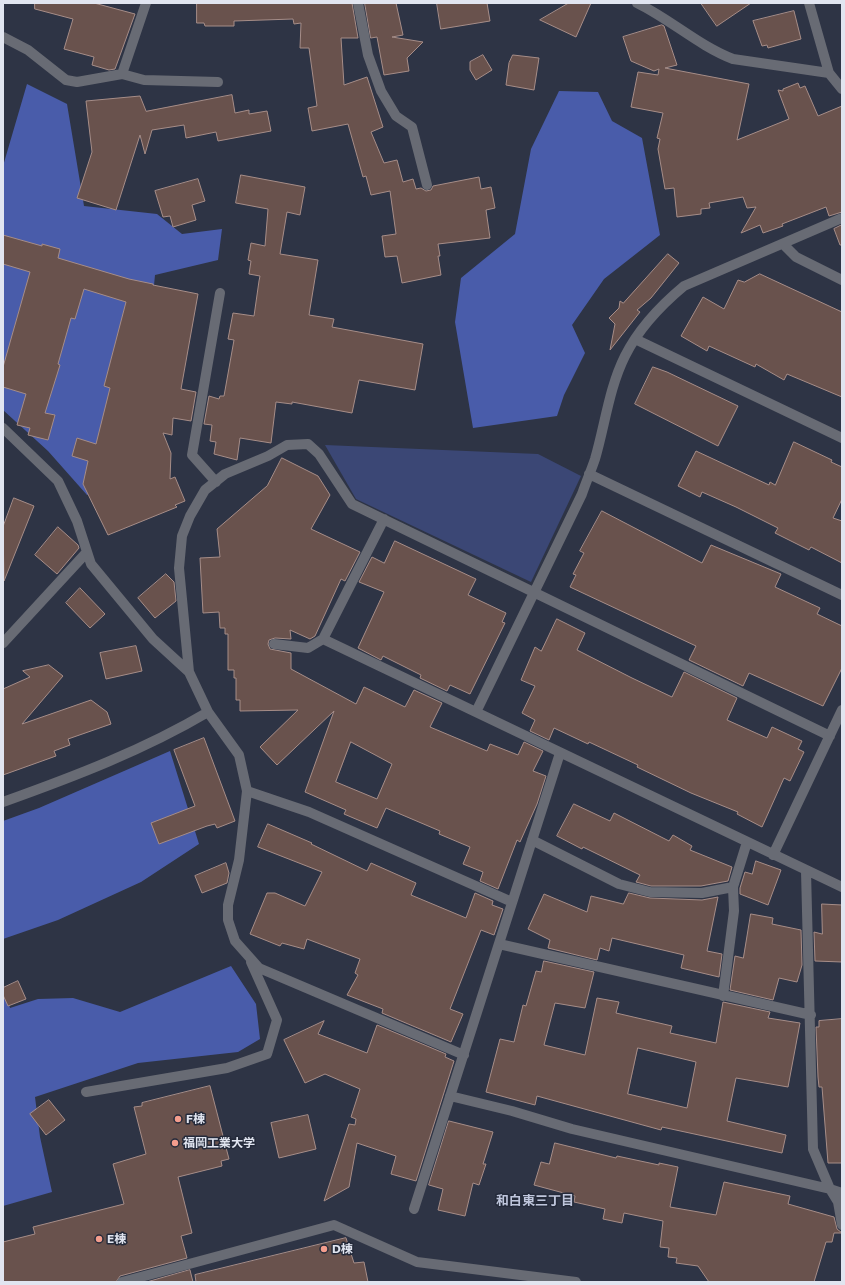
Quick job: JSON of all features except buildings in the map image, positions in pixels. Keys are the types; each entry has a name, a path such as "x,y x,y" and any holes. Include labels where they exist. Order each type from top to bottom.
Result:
{"street":[{"path":"122,74 146,3"},
{"path":"358,3 368,55 381,91 396,116 412,126 427,185"},
{"path":"636,3 653,11 719,54 733,59 829,73"},
{"path":"809,3 829,73 842,89"},
{"path":"3,37 28,50 66,80 77,82 122,74 144,80 218,82"},
{"path":"476,712 582,494 594,460 612,388 625,356 644,325 664,303 684,286 842,218"},
{"path":"783,244 796,257 842,280"},
{"path":"216,482 192,455 220,293"},
{"path":"635,339 842,438"},
{"path":"3,428 58,481 77,521 91,564 153,639 190,672"},
{"path":"464,1055 259,968 235,941 228,920 228,905 239,860 247,791 239,755 208,712 190,672 179,568 182,536 190,516 205,490 225,474 268,456 287,445 308,444 319,454 352,504 830,736"},
{"path":"589,474 842,595"},
{"path":"274,644 308,648 323,639 384,519"},
{"path":"3,643 87,552"},
{"path":"323,639 842,887"},
{"path":"773,855 842,710"},
{"path":"3,802 82,774 183,727 208,712"},
{"path":"414,1209 560,753"},
{"path":"247,791 309,812 512,902"},
{"path":"532,840 619,884 650,892 702,893 734,887"},
{"path":"723,996 734,911 734,887 747,842"},
{"path":"806,871 811,1014 813,1149 830,1189 838,1202 842,1225"},
{"path":"499,944 723,996 811,1014"},
{"path":"86,1092 227,1068 267,1054 277,1020 250,958"},
{"path":"450,1096 512,1110 572,1129 842,1193"},
{"path":"122,1282 334,1225 417,1262 576,1282"}],"shaded area":[{"path":"27,84 67,104 84,206 157,214 182,234 222,229 218,260 155,275 135,480 87,495 48,451 3,410 3,166"},
{"path":"559,91 598,92 612,121 642,138 660,235 604,279 572,325 585,353 564,395 557,416 473,428 455,322 461,278 515,234 531,149"},
{"path":"325,445 538,454 581,476 531,582 356,499"},
{"path":"170,751 199,844 141,882 58,920 3,939 3,821 39,808"},
{"path":"231,966 256,1004 260,1039 238,1052 138,1063 35,1097 40,1137 52,1192 3,1206 3,982 10,1008 38,999 73,998 120,1012"}],"place":[{"name":"F棟","path":"178,1119"},
{"name":"福岡工業大学","path":"175,1143"},
{"name":"E棟","path":"99,1239"},
{"name":"D棟","path":"324,1249"}],"district":[{"name":"和白東三丁目","path":"535,1201"}]}
